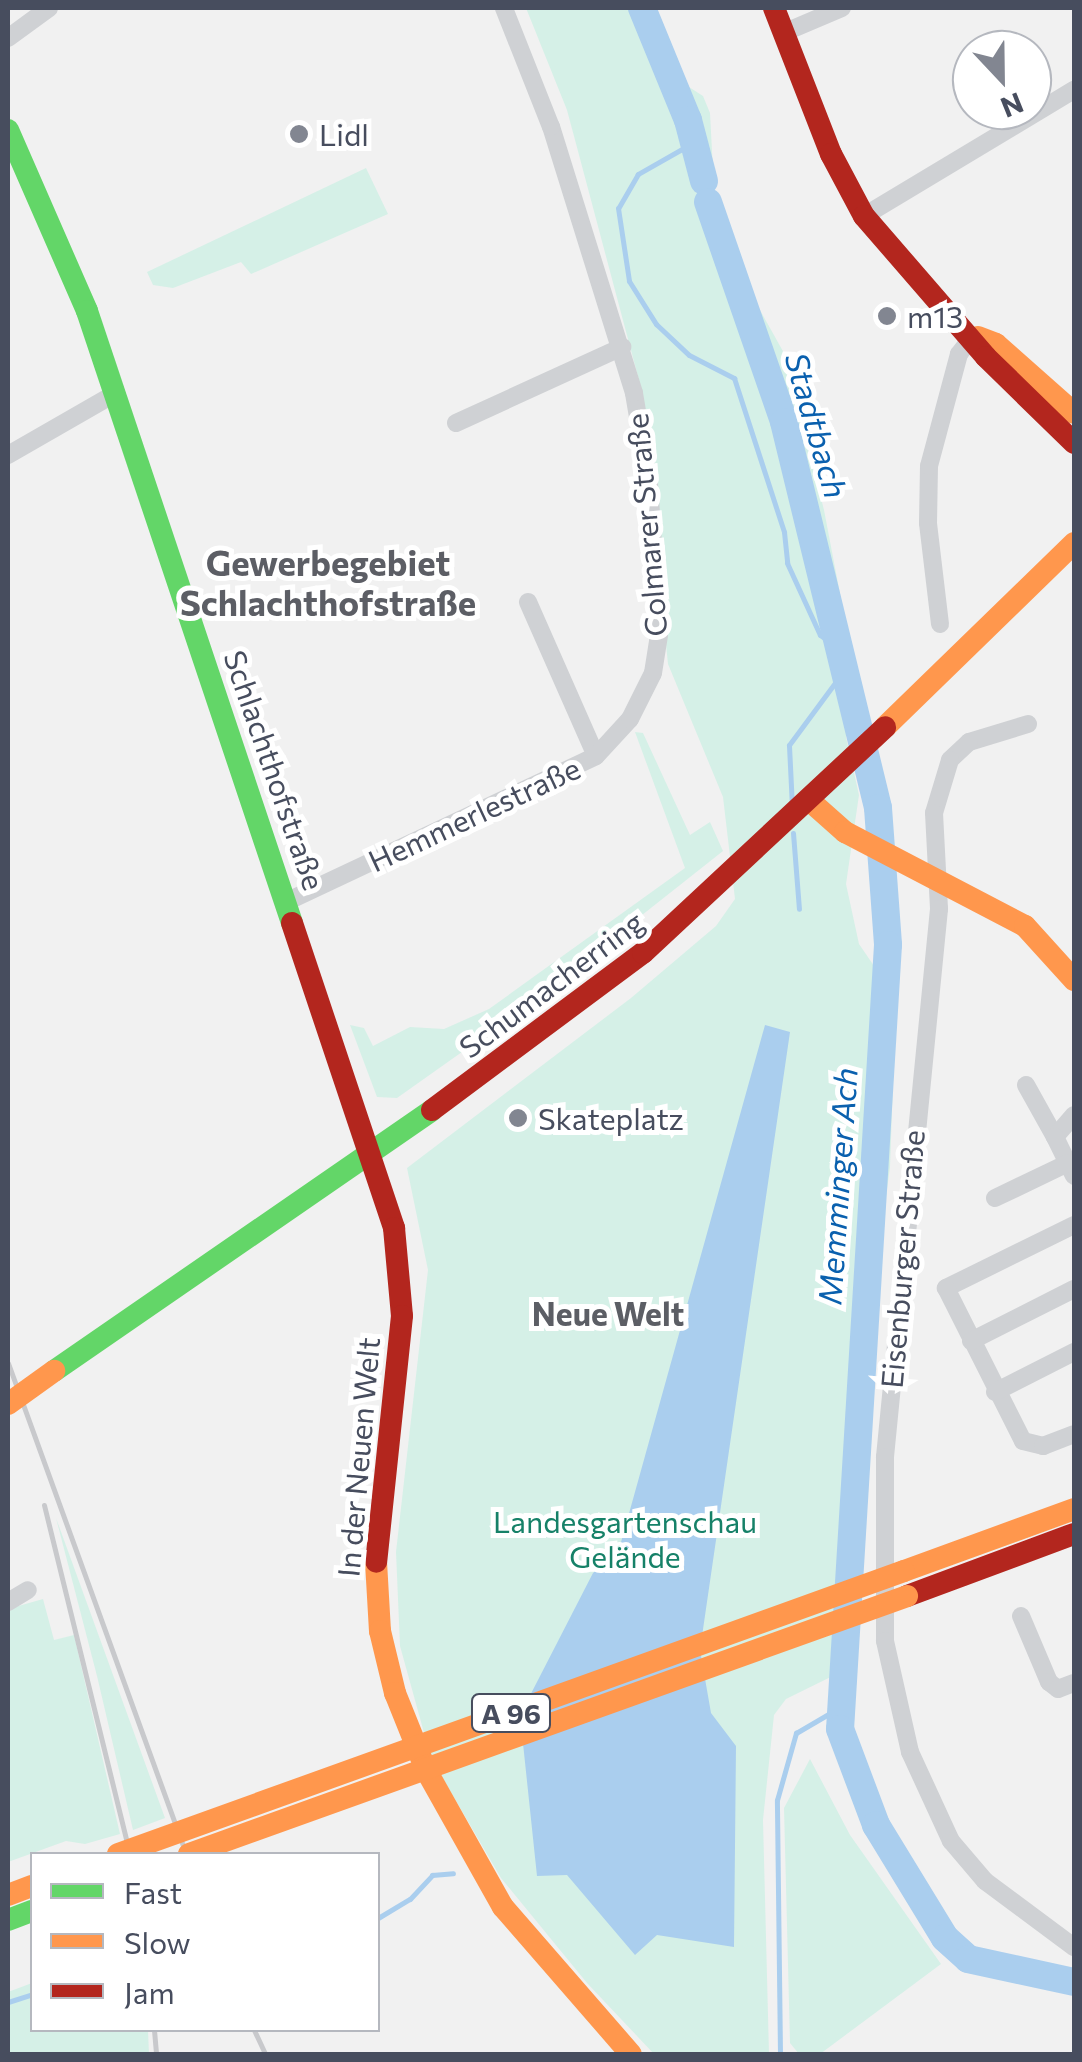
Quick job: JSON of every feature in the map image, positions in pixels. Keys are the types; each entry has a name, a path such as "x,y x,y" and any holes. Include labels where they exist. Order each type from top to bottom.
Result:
{"main road":[{"path":"774,8 837,168 864,216 905,268 974,336 986,357 1074,443"},
{"name":"Schlachthofstraße","path":"8,130 75,280 373,1152"},
{"path":"974,336 996,344 1074,413"},
{"name":"Schumacherring","path":"8,1404 373,1152 643,954 762,848 1074,543"},
{"path":"804,806 1025,926 1074,978"},
{"name":"In der Neuen Welt","path":"373,1152 394,1228 402,1298 375,1552 384,1660 426,1770 494,1893 630,2054"},
{"name":"A 96","path":"124,1852 1074,1509"},
{"name":"A 96","path":"195,1852 1074,1534"}],"street":[{"path":"8,38 49,8"},
{"name":"Colmarer Straße","path":"504,8 551,127 622,347 646,456 660,634 641,702"},
{"path":"783,33 842,8"},
{"path":"864,216 1074,90"},
{"path":"940,624 928,524 929,466 959,354 974,336"},
{"path":"456,422 622,347"},
{"path":"8,455 114,394"},
{"path":"528,602 596,756"},
{"name":"Hemmerlestraße","path":"288,901 596,756 641,702"},
{"name":"Eisenburger Straße","path":"1028,724 969,742 950,760 934,814 939,879 908,1259 888,1409 885,1641 910,1752 952,1841 985,1880 1074,1947"},
{"path":"995,1198 1071,1170 1026,1085"},
{"path":"1055,1137 1074,1115"},
{"path":"1074,1225 946,1288 995,1392 1028,1445 1074,1434"},
{"path":"971,1341 1074,1289"},
{"path":"995,1392 1074,1352"},
{"path":"8,1602 28,1590"},
{"path":"1021,1616 1049,1682 1058,1689 1074,1682"}],"green space":[{"name":"Landesgartenschau Gelände","path":"526,8 649,8 672,76 703,96 710,113 715,208 742,278 784,353 824,510 859,693 846,737 859,795 846,884 859,944 896,998 890,1167 848,1486 853,1666 786,1699 774,1715 763,1820 769,2054 654,2054 587,1983 501,1878 431,1758 400,1646 396,1552 428,1270 407,1168 631,998 716,926 735,899 723,797 668,664 640,384 567,110"},
{"path":"366,168 388,214 251,274 241,262 173,288 153,285 147,272"},
{"path":"635,732 643,733 690,835 710,822 723,851 527,1006 397,1098 377,1097 350,1025 364,1028 373,1046 410,1027 444,1029 489,1009 685,868"},
{"path":"56,1518 165,1818 133,1830 97,1676"},
{"path":"43,1599 54,1640 74,1635 120,1834 85,1844 66,1841 8,1862 8,1609"},
{"path":"810,1759 850,1835 941,1964 820,2054 799,2054 790,2043 784,1808"},
{"path":"30,1984 30,2032 148,2032 149,2054 8,2054 8,1992"}],"water":[{"path":"765,1025 790,1032 700,1650 711,1713 736,1746 734,1947 657,1935 635,1955 567,1875 537,1876 520,1715 593,1573 618,1553"}],"waterway":[{"name":"Stadtbach","path":"642,8 688,120 704,181"},
{"path":"696,141 638,174 618,208 629,281 656,324 689,355 734,378 784,532 787,563 820,635 837,647"},
{"name":"Memminger Ach","path":"708,202 784,422 878,808 888,945 840,1729 876,1825 945,1938 968,1959 1074,1982"},
{"path":"792,807 789,745 843,672"},
{"path":"793,833 799,909"},
{"name":"Memminger Ach","path":"780,2054 777,1800 796,1733 837,1709"},
{"path":"380,1917 410,1899 432,1875 453,1873"},
{"path":"8,2002 30,1995"}],"railway":[{"path":"8,1363 185,1852"},
{"path":"44,1505 130,1852"},
{"path":"154,2032 156,2054"},
{"path":"255,2032 265,2054"}],"traffic: fast":[{"path":"8,130 87,311 292,923"},
{"path":"54,1371 432,1110"},
{"path":"8,1920 30,1912"}],"traffic: slow":[{"path":"978,337 996,344 1074,413"},
{"path":"885,727 1074,543"},
{"path":"810,801 845,832 1025,926 1074,980"},
{"path":"8,1404 54,1371"},
{"path":"904,1571 1074,1509"},
{"path":"376,1562 380,1631 395,1693 426,1770 503,1907 631,2054"},
{"path":"124,1852 904,1571"},
{"path":"195,1852 907,1596"},
{"path":"8,1895 30,1887"}],"traffic: jam":[{"path":"774,8 831,154 864,216 986,357 1074,443"},
{"path":"432,1110 643,953 885,727"},
{"path":"292,923 394,1228 402,1316 376,1562"},
{"path":"907,1596 1074,1534"}],"place":[{"name":"Lidl","path":"299,134"},
{"name":"m13","path":"887,316"},
{"name":"Skateplatz","path":"518,1118"}],"district":[{"name":"Gewerbegebiet Schlachthofstraße","path":"328,582"},
{"name":"Neue Welt","path":"608,1313"}]}
